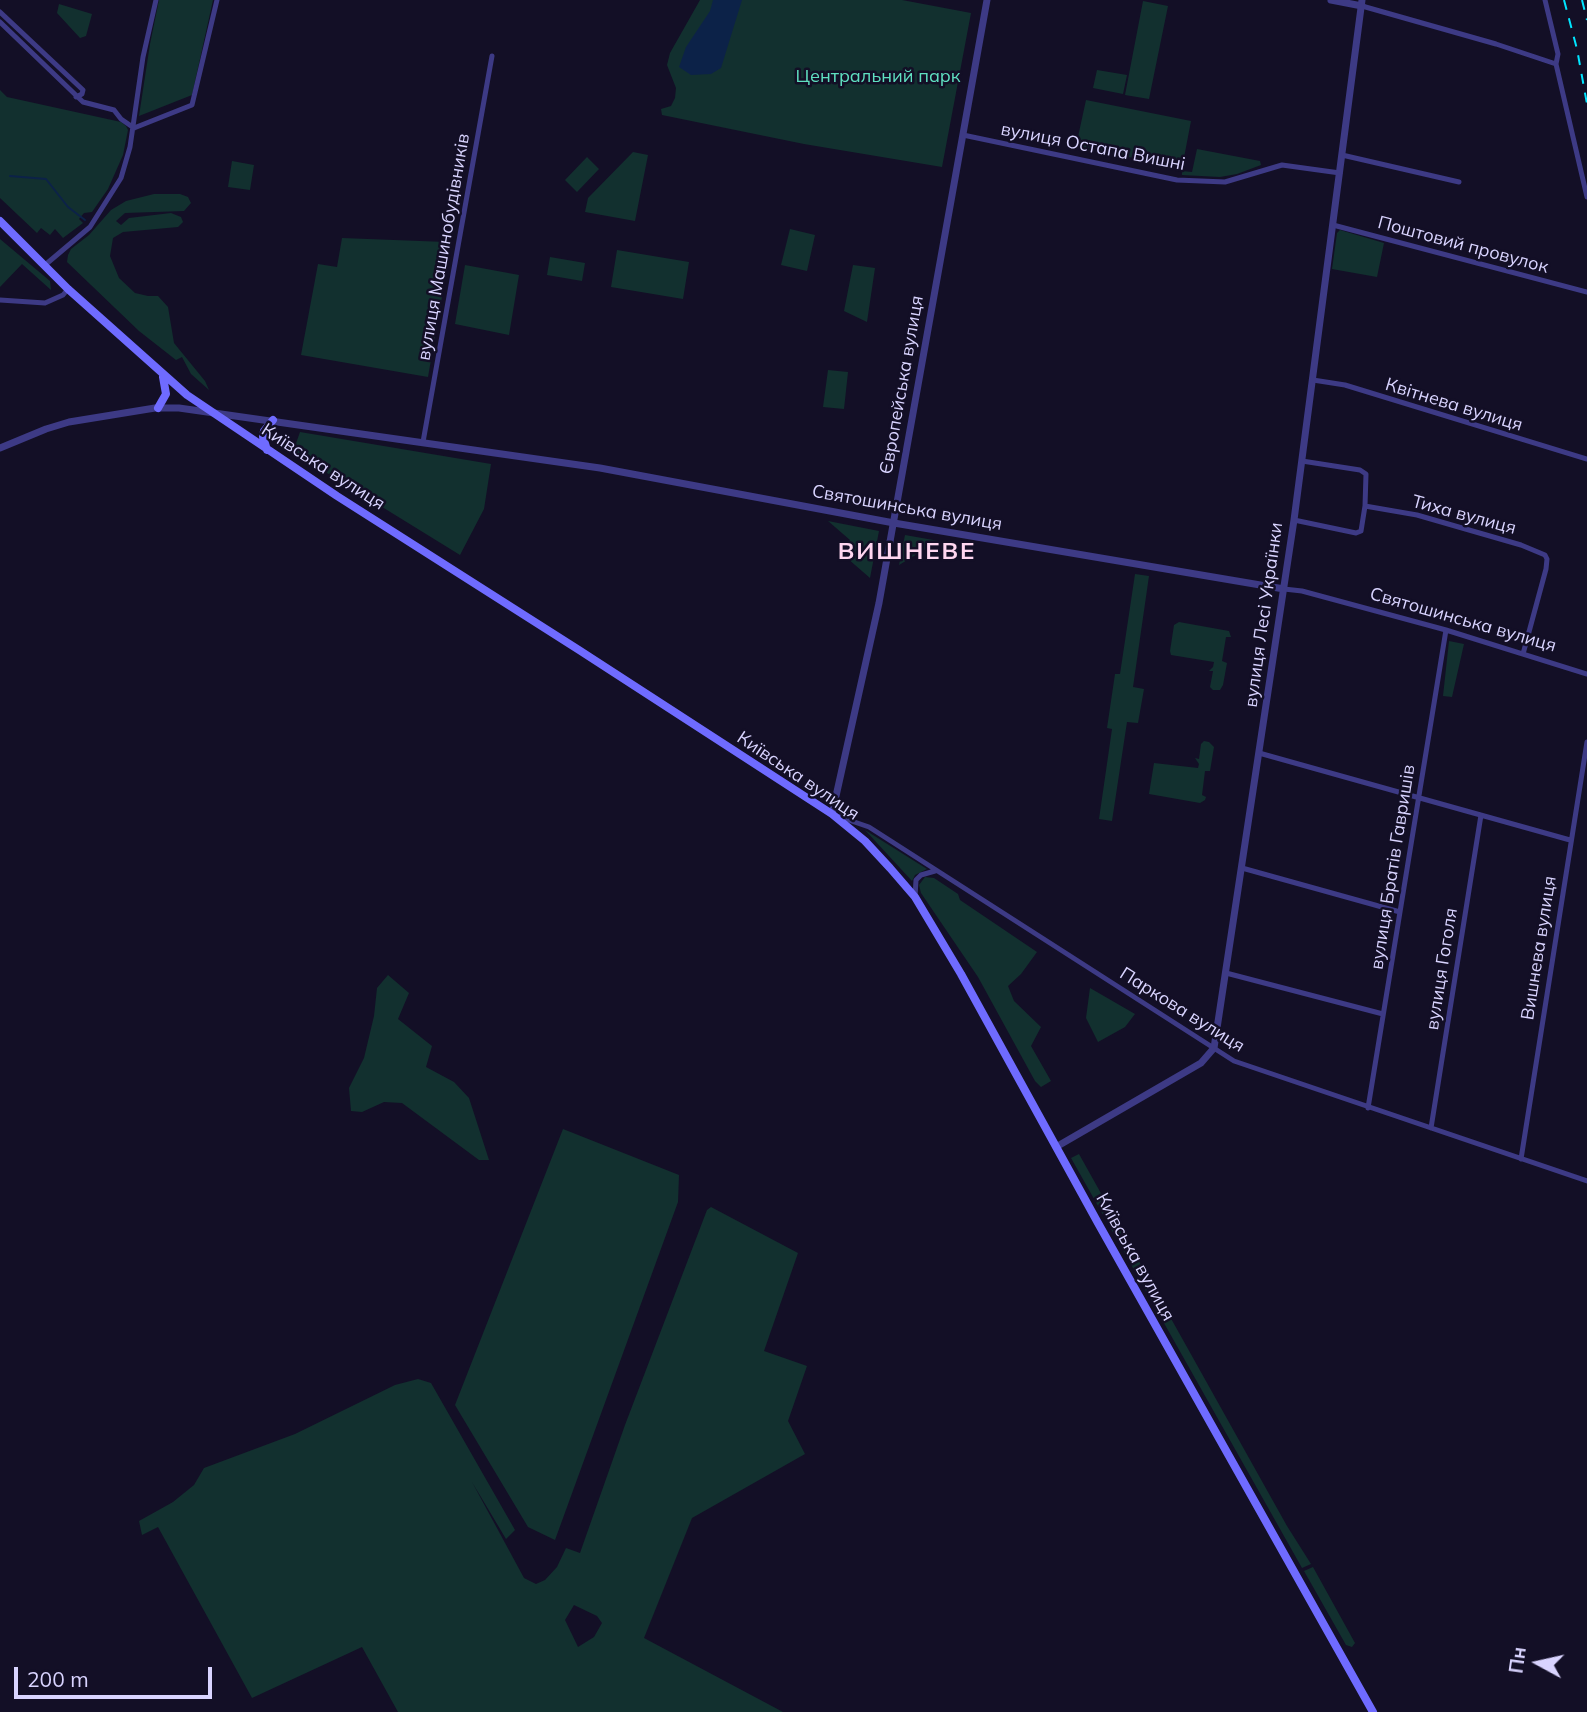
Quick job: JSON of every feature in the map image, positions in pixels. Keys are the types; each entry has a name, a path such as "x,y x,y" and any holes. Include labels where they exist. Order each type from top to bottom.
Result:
{"main road":[{"name":"Київська вулиця","path":"0,221 68,289 162,374 212,413 832,814 865,841 915,897 961,974 1373,1712"},
{"path":"158,408 166,394 162,374"},
{"path":"267,450 264,431 273,420"}],"street":[{"path":"45,265 90,227 109,200 126,165 134,128 143,57 156,0"},
{"path":"134,128 192,105 216,0"},
{"name":"Європейська вулиця","path":"832,814 851,735 894,523 987,0"},
{"path":"1331,0 1362,3 1556,65"},
{"path":"1545,0 1558,54 1556,65 1587,197"},
{"name":"вулиця Лесі Українки","path":"1214,1048 1294,520 1362,3"},
{"path":"0,12 83,90 82,94 76,97"},
{"path":"0,22 76,97 83,102 114,110 134,128"},
{"name":"вулиця Машинобудівників","path":"423,442 492,56"},
{"name":"вулиця Остапа Вишні","path":"963,135 1177,180 1225,182 1282,165 1340,173"},
{"path":"1342,155 1459,182"},
{"name":"Поштовий провулок","path":"1333,225 1587,292"},
{"path":"0,302 45,303 63,295 68,289"},
{"name":"Квітнева вулиця","path":"1312,380 1345,385 1587,459"},
{"name":"Святошинська вулиця","path":"0,448 69,422 158,408 273,420 600,468 894,523 1302,591 1446,630 1587,674"},
{"path":"1294,520 1356,533 1361,531 1365,506 1366,474 1360,470 1302,461"},
{"name":"Тиха вулиця","path":"1365,506 1417,515 1521,545 1545,555 1546,569 1522,654"},
{"name":"вулиця Братів Гавришів","path":"1368,1108 1446,630"},
{"name":"Вишнева вулиця","path":"1521,1159 1587,742"},
{"path":"1259,753 1570,840"},
{"name":"Паркова вулиця","path":"832,814 869,827 1234,1061 1587,1181"},
{"name":"вулиця Гоголя","path":"1431,1128 1481,815"},
{"path":"1242,869 1400,912"},
{"path":"915,897 916,880 921,875 937,871"},
{"path":"1226,973 1383,1014"},
{"path":"1056,1147 1194,1068 1208,1058 1214,1048"}],"green space":[{"path":"159,0 213,0 192,95 139,116 150,44"},
{"name":"Центральний парк","path":"700,0 902,0 971,13 942,167 804,144 662,115 661,109 671,106 675,98 676,88 667,65 670,53"},
{"path":"1143,1 1168,6 1149,99 1125,95"},
{"path":"59,4 92,14 86,36 80,38 57,13"},
{"path":"1097,70 1127,75 1123,94 1093,88"},
{"path":"0,90 7,97 121,122 128,130 123,155 108,189 92,212 84,213 79,219 83,223 63,238 55,229 50,235 41,228 37,233 0,198"},
{"path":"1086,100 1191,121 1182,168 1076,146"},
{"path":"1197,149 1260,161 1261,165 1220,177 1182,175 1182,171 1192,172"},
{"path":"633,152 648,155 635,221 585,212 588,198"},
{"path":"587,157 599,169 577,192 565,180"},
{"path":"232,161 254,165 250,190 228,187"},
{"path":"154,194 180,194 188,197 191,203 184,211 125,213 116,221 121,225 129,218 171,213 181,217 183,222 178,227 123,232 113,238 110,256 119,278 135,293 158,296 168,307 174,343 205,381 209,390 191,374 182,357 176,360 139,331 67,262 71,249 89,235 111,210 126,201"},
{"path":"790,229 815,235 807,271 781,265"},
{"path":"1340,230 1384,243 1377,277 1332,269 1337,233"},
{"path":"342,238 446,242 444,257 448,262 428,377 301,355 318,264 337,267"},
{"path":"0,239 50,281 51,290 22,264 0,287"},
{"path":"617,250 689,262 683,299 611,287"},
{"path":"550,257 585,263 582,281 547,275"},
{"path":"465,265 519,275 509,335 455,324"},
{"path":"853,265 875,268 867,322 844,311"},
{"path":"828,370 848,372 844,409 823,407"},
{"path":"300,432 491,464 484,509 460,555 293,452"},
{"path":"828,521 879,531 870,578 840,552 850,540"},
{"path":"905,535 939,541 899,565"},
{"path":"1135,574 1149,576 1133,687 1144,689 1138,723 1127,722 1112,821 1099,819 1112,729 1107,728 1115,674 1120,674"},
{"path":"1179,622 1229,631 1231,637 1226,637 1222,661 1227,663 1220,690 1210,687 1213,671 1209,671 1214,662 1171,655 1174,625"},
{"path":"1449,641 1464,644 1452,697 1443,696"},
{"path":"1204,741 1214,747 1210,771 1205,771 1202,795 1206,797 1205,800 1200,803 1149,794 1154,763 1198,768 1199,764 1195,758 1199,759"},
{"path":"865,830 927,869 915,875 912,881"},
{"path":"925,877 934,878 958,894 960,900 1037,952 1021,974 1008,986 1014,1001 1041,1027 1031,1046 1051,1081 1041,1087 1035,1081 978,977 921,893 919,885"},
{"path":"388,975 409,993 398,1019 432,1046 426,1067 454,1082 469,1098 489,1160 479,1160 402,1103 384,1102 362,1112 351,1111 349,1088 364,1058 374,1016 377,988"},
{"path":"1090,988 1135,1014 1125,1027 1098,1042 1086,1018"},
{"path":"563,1129 679,1175 678,1202 555,1540 528,1527 455,1405"},
{"path":"1079,1154 1287,1526 1311,1564 1302,1568 1071,1158"},
{"path":"711,1207 798,1253 764,1351 807,1366 788,1421 805,1454 692,1518 644,1638 783,1712 398,1712 362,1647 252,1698 158,1527 142,1535 139,1521 173,1502 194,1485 204,1468 295,1434 395,1385 418,1379 431,1383 515,1530 506,1539 472,1482 524,1578 536,1584 545,1580 557,1567 566,1548 580,1553 625,1425 707,1210","holes":["574,1605 597,1616 602,1623 594,1637 578,1647 565,1620"]},
{"path":"1313,1567 1355,1643 1352,1647 1346,1645 1304,1571"}],"water":[{"path":"713,0 742,0 721,68 711,74 691,75 679,67 686,47 710,11"}],"waterway":[{"path":"10,176 46,179 68,207 85,220"}],"railway":[{"path":"1564,0 1577,49 1587,104"},
{"path":"1582,0 1587,20"}],"district":[{"name":"ВИШНЕВЕ","path":"907,552"}]}
